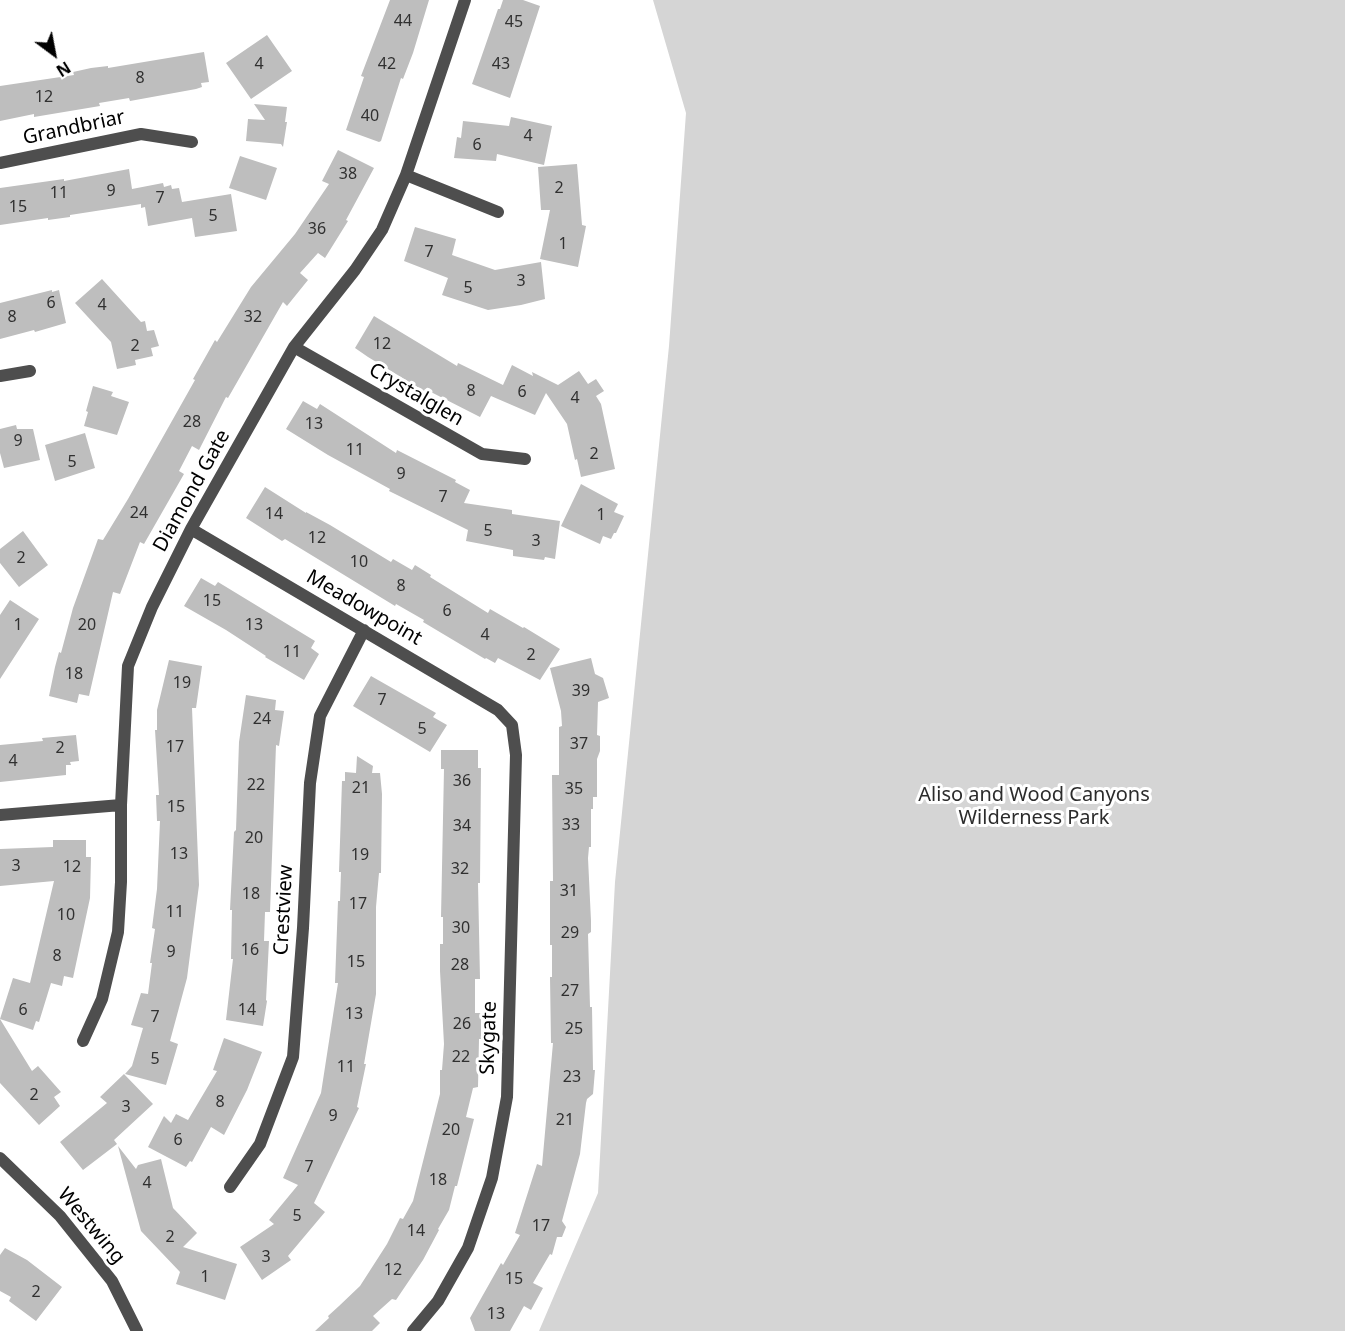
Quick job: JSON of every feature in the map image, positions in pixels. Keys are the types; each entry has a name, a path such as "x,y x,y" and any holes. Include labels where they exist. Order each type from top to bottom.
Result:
{"street":[{"name":"Diamond Gate","path":"82,1041 102,999 118,932 122,882 121,805 128,666 152,607 191,530 294,347 355,270 382,230 406,175 465,0"},
{"name":"Grandbriar","path":"0,163 141,134 192,142"},
{"path":"406,175 498,212"},
{"name":"Crystalglen","path":"294,347 482,454 525,459"},
{"path":"0,376 30,371"},
{"name":"Meadowpoint","path":"191,530 498,710 512,725"},
{"name":"Crestview","path":"230,1187 260,1144 293,1056 303,928 310,783 320,716 364,630"},
{"name":"Skygate","path":"413,1331 438,1301 468,1248 492,1178 507,1097 516,755 512,725"},
{"path":"0,815 121,805"},
{"name":"Westwing","path":"0,1158 60,1216 105,1271 137,1331"}],"green space":[{"name":"Aliso and Wood Canyons Wilderness Park","path":"653,0 1345,0 1345,1331 539,1331 598,1193 615,882 669,346 686,113"}],"building":[{"path":"390,0 429,0 413,53 403,79 401,78 379,142 346,130 364,77 361,76"},
{"path":"503,0 523,0 540,6 510,98 472,84"},
{"path":"267,35 292,71 251,99 226,63"},
{"path":"204,52 209,82 201,83 202,87 130,101 129,98 99,103 100,106 34,117 34,114 0,121 0,86 74,75 73,72 91,68 108,66 108,68"},
{"path":"254,104 287,107 283,147 281,144 246,141 248,119 265,120"},
{"path":"511,117 552,126 544,165 497,154 496,161 454,158 457,137 461,138 463,121 509,126"},
{"path":"338,150 374,168 346,220 348,221 325,258 318,253 300,273 308,280 287,306 283,302 228,398 226,397 199,450 192,446 179,471 184,474 144,544 140,542 120,594 113,592 89,696 79,694 77,703 49,696 59,652 61,653 73,608 98,539 103,540 128,499 215,340 217,342 251,287 295,234 329,184 322,181"},
{"path":"240,156 277,168 266,200 229,188"},
{"path":"577,164 582,225 586,226 578,267 540,259 550,210 541,210 538,167"},
{"path":"129,169 132,189 163,183 164,187 171,185 172,189 179,188 182,202 231,194 237,231 195,237 192,218 148,226 145,207 141,208 141,204 70,215 70,217 0,225 0,188 64,179 64,181"},
{"path":"415,227 456,239 452,255 495,270 541,262 545,299 488,310 442,295 448,278 404,261"},
{"path":"102,279 141,322 145,321 147,331 154,330 159,346 151,348 153,356 135,360 136,365 117,369 111,342 75,303"},
{"path":"52,290 52,292 59,290 66,323 0,339 0,303"},
{"path":"374,316 457,366 458,363 503,385 512,365 558,385 579,371 588,384 596,379 604,391 596,396 601,404 615,469 581,477 567,424 546,393 535,415 491,396 480,417 425,389 424,391 368,357 355,348"},
{"path":"93,386 113,392 111,396 129,402 117,435 84,426"},
{"path":"303,401 317,409 320,404 396,453 397,450 456,480 455,482 470,490 464,503 512,510 512,514 560,521 555,559 513,556 513,550 466,541 468,530 389,491 390,489 286,429"},
{"path":"16,425 17,429 33,429 40,460 4,468 0,453 0,429"},
{"path":"85,433 95,468 55,481 45,445"},
{"path":"581,484 618,504 614,512 624,516 611,539 603,536 600,544 561,526"},
{"path":"265,487 391,562 393,559 412,570 415,565 488,613 490,609 560,649 540,680 498,658 495,663 485,659 423,622 424,620 396,604 395,606 246,518"},
{"path":"23,531 48,565 19,587 0,563 0,549"},
{"path":"201,578 215,586 218,582 315,641 311,648 319,654 304,680 184,606"},
{"path":"10,600 39,619 0,679 0,615"},
{"path":"591,658 595,674 603,678 609,698 598,702 597,735 600,736 600,751 597,759 597,797 593,797 593,809 591,809 591,847 589,847 588,858 591,921 591,932 588,934 590,1007 592,1007 593,1070 595,1070 593,1094 586,1103 580,1154 562,1221 566,1227 562,1237 557,1237 552,1255 550,1254 533,1283 543,1288 531,1310 524,1306 510,1331 475,1331 470,1318 501,1263 503,1265 520,1235 515,1233 537,1164 542,1166 553,1043 551,1043 550,977 552,977 552,945 550,945 550,881 553,881 552,775 559,775 559,727 562,726 561,711 550,668"},
{"path":"169,660 202,666 196,708 192,708 199,885 187,978 170,1041 178,1044 166,1085 125,1074 132,1066 143,1028 131,1025 141,993 148,994 152,963 150,963 155,929 152,928 157,889 160,821 157,821 156,795 159,795 155,730 157,730 157,710"},
{"path":"371,676 436,713 433,717 447,725 430,752 353,706"},
{"path":"246,695 276,700 275,710 284,711 279,746 276,745 270,912 265,912 264,941 269,941 267,1001 263,1026 226,1020 233,959 231,959 232,910 230,910 239,742"},
{"path":"76,735 79,761 66,765 66,775 0,782 0,745"},
{"path":"441,750 478,750 478,768 481,768 480,883 478,883 480,979 475,979 475,1013 481,1013 481,1039 479,1039 478,1087 473,1088 466,1117 474,1119 449,1210 423,1260 396,1300 392,1299 373,1316 380,1323 372,1331 315,1331 360,1286 387,1244 400,1218 403,1219 413,1201 440,1094 440,1070 442,1070 444,1044 440,971 440,944 443,944 443,917 441,917 444,769 441,769"},
{"path":"357,756 373,766 372,773 380,773 382,794 381,873 379,873 376,907 376,994 357,1107 359,1108 314,1203 325,1212 288,1256 291,1260 262,1280 240,1247 274,1224 269,1220 298,1185 283,1178 321,1093 338,983 335,983 338,901 340,901 342,781 345,781 345,772 356,773"},
{"path":"53,840 86,840 86,857 91,857 90,898 73,978 64,976 62,986 51,983 39,1022 36,1021 33,1030 0,1019 13,978 30,983 54,881 0,886 0,849 53,847"},
{"path":"0,1019 32,1071 38,1066 61,1092 54,1097 60,1106 39,1125 0,1083"},
{"path":"224,1038 262,1052 247,1090 224,1135 211,1127 192,1162 190,1161 186,1167 148,1147 164,1116 171,1123 176,1114 188,1120 217,1071 213,1070"},
{"path":"124,1074 153,1104 114,1140 117,1144 83,1170 60,1142 107,1103 100,1097"},
{"path":"118,1146 136,1169 138,1165 161,1159 173,1208 197,1233 183,1247 237,1264 225,1300 176,1284 180,1272 141,1231"},
{"path":"5,1248 27,1260 62,1287 36,1321 9,1301 11,1297 0,1291 0,1255"}]}
